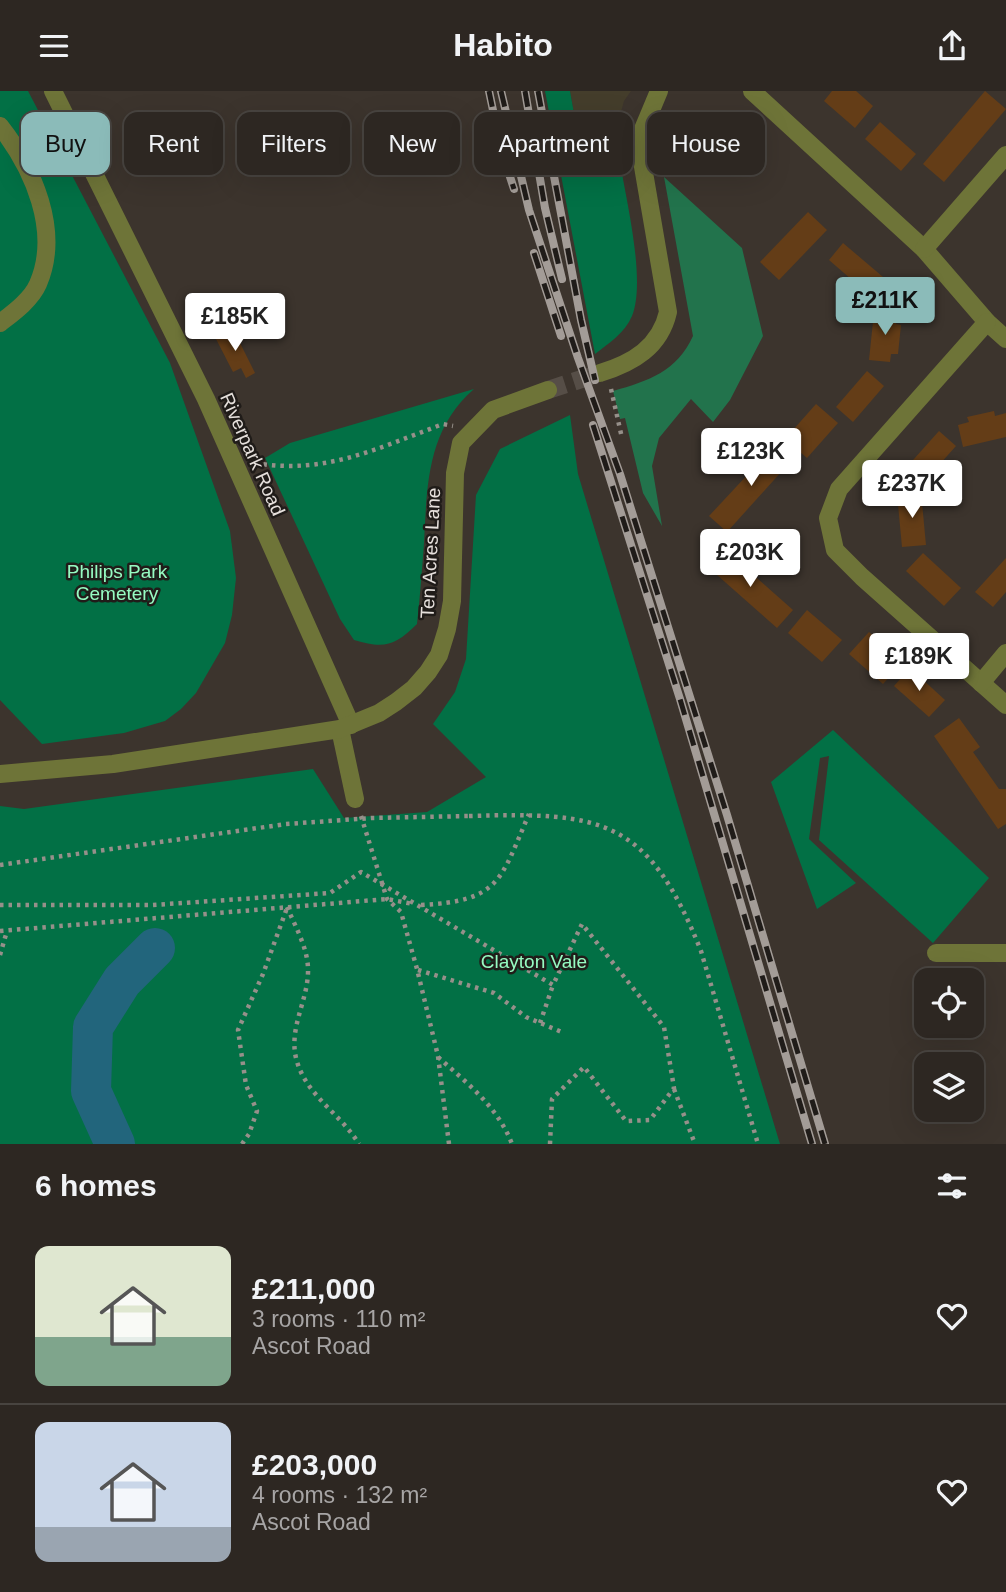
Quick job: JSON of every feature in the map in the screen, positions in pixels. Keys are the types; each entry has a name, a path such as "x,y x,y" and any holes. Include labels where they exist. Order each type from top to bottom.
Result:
{"street":[{"name":"Riverpark Road","path":"53,91 177,359 234,459 346,727 355,799"},
{"path":"603,373 633,362 651,347 665,327 668,312 641,155 641,134 659,91"},
{"path":"752,91 924,249 1006,339"},
{"path":"0,126 16,147 32,178 43,211 46,241 44,265 37,287 19,308 0,323"},
{"path":"924,249 1006,155"},
{"path":"987,321 839,489 828,518 835,549 862,577 1006,705"},
{"name":"Ten Acres Lane","path":"0,774 113,764 346,727 379,713 414,688 439,655 452,601 455,473 461,443 493,410 548,390"},
{"path":"981,683 1006,653"},
{"path":"936,953 1006,953"}],"path":[{"path":"603,373 622,438"},
{"path":"234,459 296,468 343,461 443,424 472,430"},
{"path":"355,799 387,899 401,912 417,969 438,1056 449,1144"},
{"path":"0,931 387,899 419,905 470,899 490,888 505,870 529,814"},
{"path":"0,865 286,824 372,818 529,814 572,818 603,825 622,835 658,869 689,920 701,951 758,1144"},
{"path":"0,905 153,905 330,893 361,871 553,985"},
{"path":"242,1144 249,1134 257,1111 246,1084 238,1030 263,974 287,907"},
{"path":"287,907 305,949 308,974 295,1025 295,1057 306,1084 359,1144"},
{"path":"540,1023 553,985 582,924 664,1027 674,1088 695,1144"},
{"path":"0,955 7,931"},
{"path":"417,969 494,993 526,1017 564,1033"},
{"path":"438,1056 483,1098 499,1119 512,1144"},
{"path":"550,1144 552,1099 584,1067 626,1121 650,1120 674,1088"}],"shaded area":[{"path":"570,91 631,91 621,112 574,112"}],"green space":[{"name":"Philips Park Cemetery","path":"0,91 28,91 39,112 21,112 21,175 72,175 170,363 230,531 236,578 232,615 225,643 196,693 165,721 124,733 42,744 0,700"},
{"path":"545,91 570,91 574,112 549,112"},
{"path":"561,175 622,175 636,258 636,300 632,316 625,328 595,354"},
{"path":"664,177 742,248 763,336 730,400 713,422 691,399 659,438 652,466 662,526 643,493 625,418 620,419 613,391 660,373 679,358 693,336"},
{"path":"474,389 458,405 447,422 432,460 426,500 417,624 402,637 388,644 354,640 340,619 265,458 290,443"},
{"name":"Clayton Vale","path":"570,415 578,474 780,1144 0,1144 0,806 24,809 313,769 344,818 427,812 486,777 433,724 455,692 466,659 476,495 500,449"},
{"path":"833,730 989,878 933,943 819,840 829,756 820,758 809,839 856,883 817,909 771,782"}],"building":[{"path":"832,91 856,91 873,106 855,128 824,101"},
{"path":"985,91 1006,109 944,182 923,164"},
{"path":"880,122 916,154 901,171 865,139"},
{"path":"808,212 827,230 779,280 760,262"},
{"path":"843,243 896,288 881,305 829,260"},
{"path":"874,312 897,314 896,324 901,325 898,354 891,354 890,362 869,360"},
{"path":"233,329 255,373 246,378 241,368 233,372 215,337"},
{"path":"867,371 884,386 853,422 836,407"},
{"path":"816,404 838,423 807,458 785,439"},
{"path":"994,411 995,416 1006,413 1006,437 963,447 958,425 969,422 967,417"},
{"path":"939,431 956,446 922,484 905,469"},
{"path":"776,444 793,459 727,532 709,516"},
{"path":"921,492 926,545 902,547 897,494"},
{"path":"724,549 793,610 777,628 708,567"},
{"path":"923,553 961,588 944,606 906,571"},
{"path":"1006,558 1006,592 993,607 975,592"},
{"path":"807,610 842,640 822,662 788,633"},
{"path":"869,632 903,662 883,684 849,654"},
{"path":"910,668 945,700 929,717 894,686"},
{"path":"959,718 980,747 973,752 999,789 1006,789 1006,824 998,829 934,736"}],"waterway":[{"path":"115,1144 91,1091 93,1027 122,981 155,948"}],"tunnel":[{"path":"548,390 600,373"}],"railway":[{"path":"489,91 501,149 514,189"},
{"path":"501,91 529,210 620,474 727,815 825,1144"},
{"path":"525,91 545,208 562,279"},
{"path":"538,91 581,320 595,380"},
{"path":"534,253 561,336"},
{"path":"593,425 680,699 812,1144"}]}
